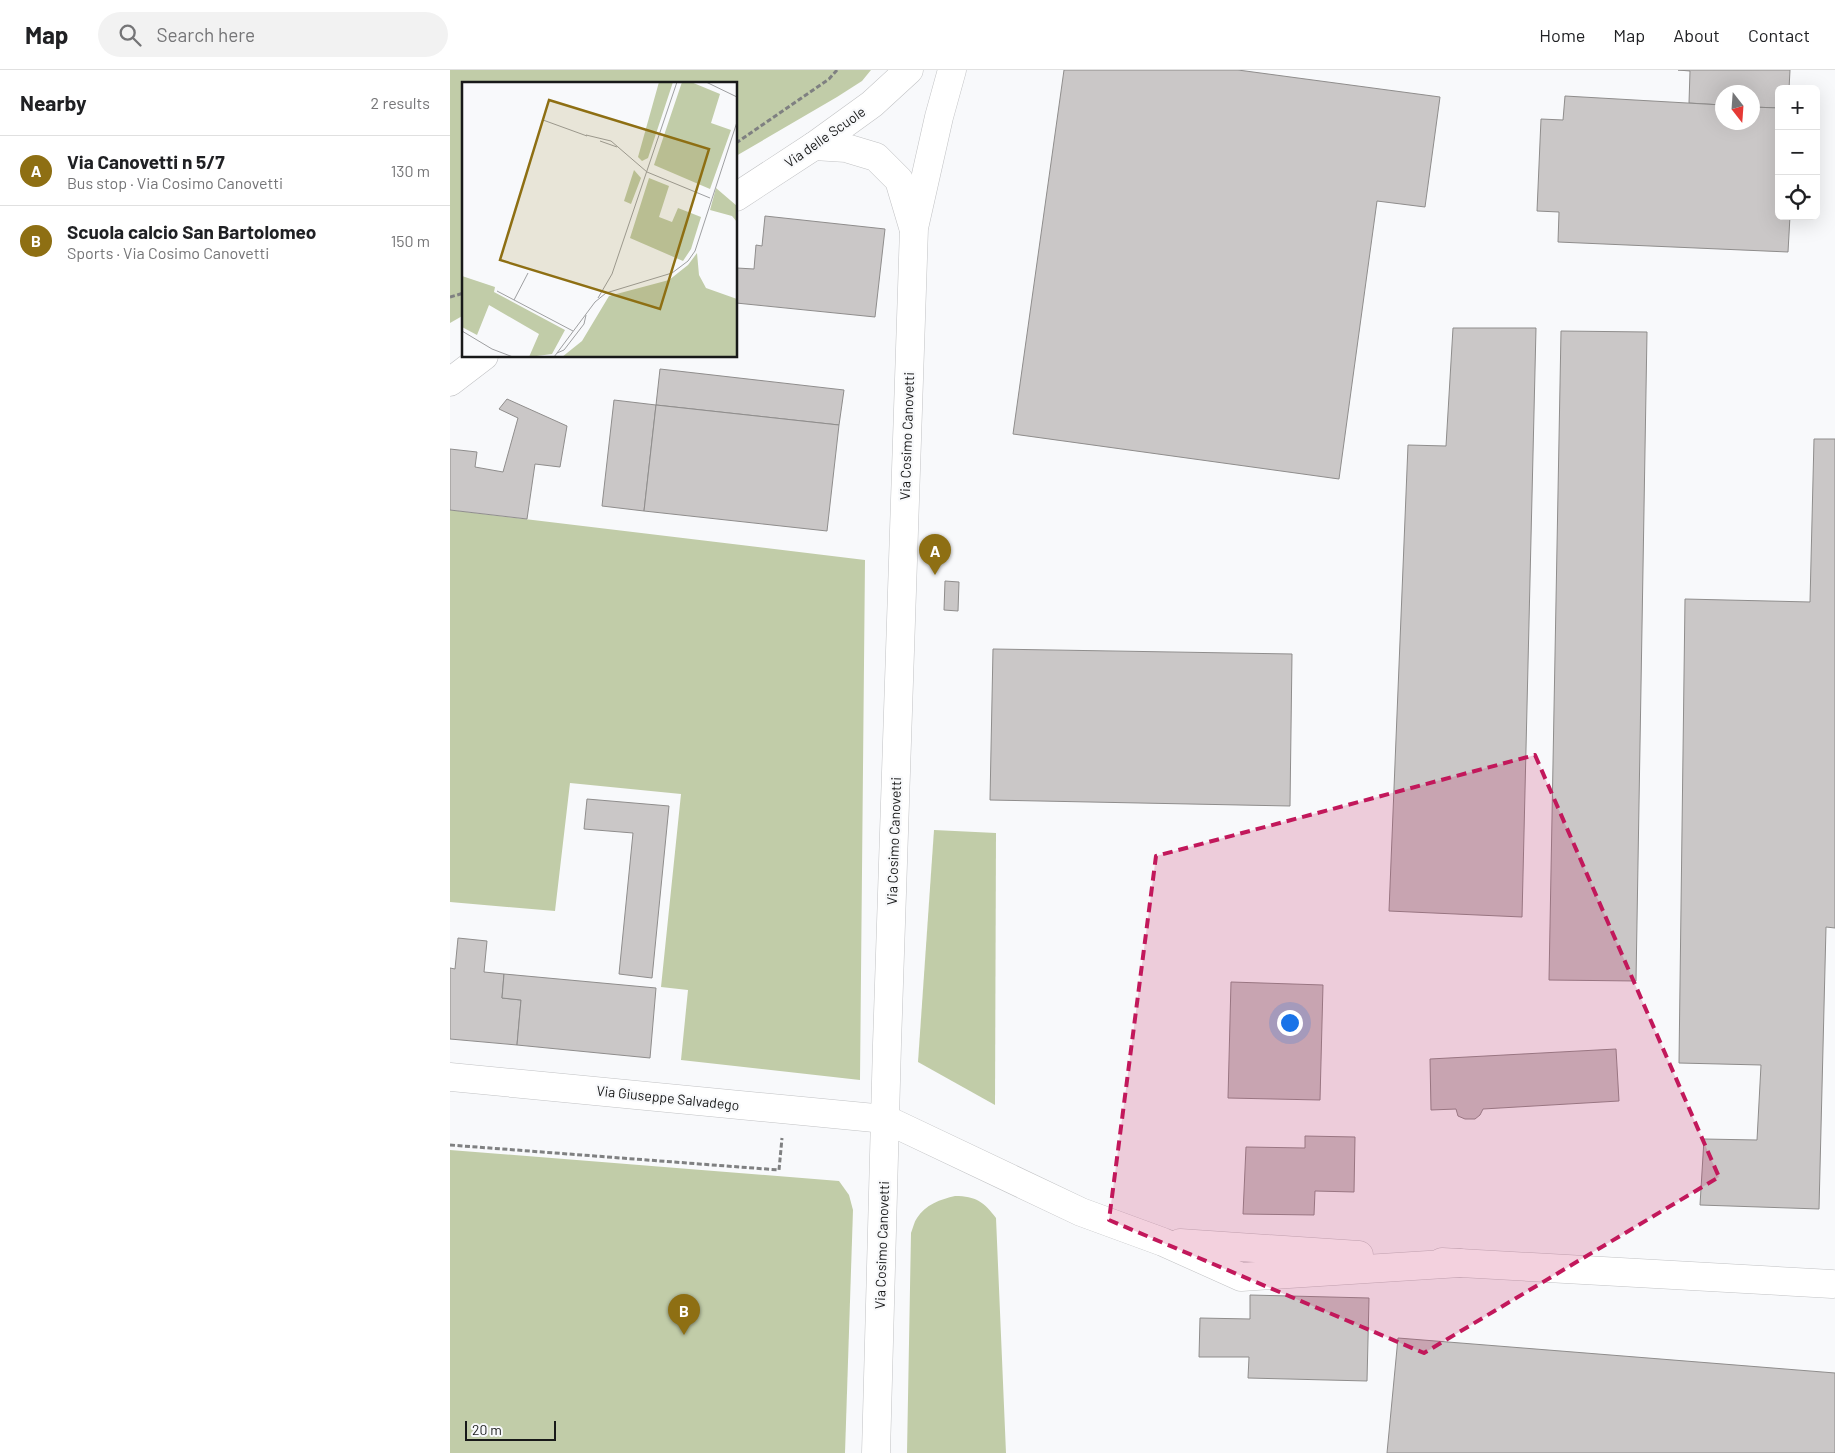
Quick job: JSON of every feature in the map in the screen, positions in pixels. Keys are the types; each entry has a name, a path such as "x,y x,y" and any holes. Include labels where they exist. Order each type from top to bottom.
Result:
{"street":[{"name":"Via delle Scuole","path":"738,196 814,146 872,104 909,70"},
{"name":"Via Cosimo Canovetti","path":"876,1453 914,228 939,117 952,70"},
{"name":"Via Cosimo Canovetti","path":"814,146 846,148 876,156 899,180 914,228"},
{"path":"450,382 481,358"},
{"name":"Via Giuseppe Salvadego","path":"450,1077 760,1115 885,1119 1081,1212 1164,1242 1241,1277 1460,1263 1832,1284"}],"path":[{"path":"738,142 829,79 837,70"},
{"path":"450,1145 779,1170 783,1129"}],"highlighted area":[{"path":"1535,755 1719,1177 1424,1353 1109,1220 1156,856"}],"green space":[{"path":"450,70 871,70 862,81 837,97 738,155 738,82 462,82 462,316 450,323"},
{"path":"450,510 865,560 860,1080 681,1060 688,990 661,987 681,794 570,783 555,911 450,902"},
{"path":"934,830 996,833 995,1105 918,1062"},
{"path":"450,1150 839,1181 849,1195 853,1210 845,1453 450,1453"},
{"path":"955,1196 969,1197 979,1201 996,1218 1006,1453 907,1453 911,1233 920,1213 939,1201"}],"building":[{"path":"1064,70 1238,70 1440,97 1425,207 1377,201 1339,479 1013,434"},
{"path":"1678,70 1790,70 1789,85 1775,85 1775,108 1760,107 1760,85 1715,85 1715,105 1689,103 1690,71"},
{"path":"1565,96 1715,105 1715,130 1760,130 1760,107 1775,108 1775,220 1790,220 1788,252 1558,242 1559,212 1537,211 1541,119 1563,120"},
{"path":"765,216 885,229 875,317 738,303 738,268 754,269 756,245 762,246"},
{"path":"1453,328 1536,328 1522,917 1389,911 1408,445 1446,446"},
{"path":"1561,331 1647,332 1636,981 1549,980"},
{"path":"660,369 844,390 839,425 656,405"},
{"path":"507,399 567,426 560,467 535,464 527,519 450,510 450,449 477,452 475,467 503,472 518,418 499,409"},
{"path":"614,400 656,405 644,511 602,506"},
{"path":"656,405 839,425 827,531 644,511"},
{"path":"1814,439 1835,439 1835,928 1826,927 1819,1209 1700,1205 1704,1139 1757,1140 1761,1065 1679,1063 1685,599 1810,602"},
{"path":"945,581 959,582 958,611 944,610"},
{"path":"993,649 1292,654 1290,806 990,800"},
{"path":"587,799 669,806 652,978 619,974 633,833 584,829"},
{"path":"458,938 487,941 484,972 504,974 502,998 521,1000 517,1045 450,1039 450,968 455,969"},
{"path":"504,974 656,988 650,1058 517,1045 521,1000 502,998"},
{"path":"1231,982 1323,985 1320,1100 1228,1098"},
{"path":"1616,1049 1619,1101 1483,1109 1475,1119 1465,1119 1458,1116 1456,1109 1431,1110 1430,1059"},
{"path":"1305,1136 1355,1137 1354,1192 1315,1191 1314,1215 1243,1214 1246,1147 1305,1148"},
{"path":"1250,1295 1369,1298 1367,1381 1248,1378 1249,1357 1199,1357 1200,1318 1250,1319"},
{"path":"1398,1338 1835,1373 1835,1453 1387,1453"}],"place":[{"name":"Via Canovetti n 5/7","path":"935,575"},
{"name":"Scuola calcio San Bartolomeo","path":"684,1335"}]}
